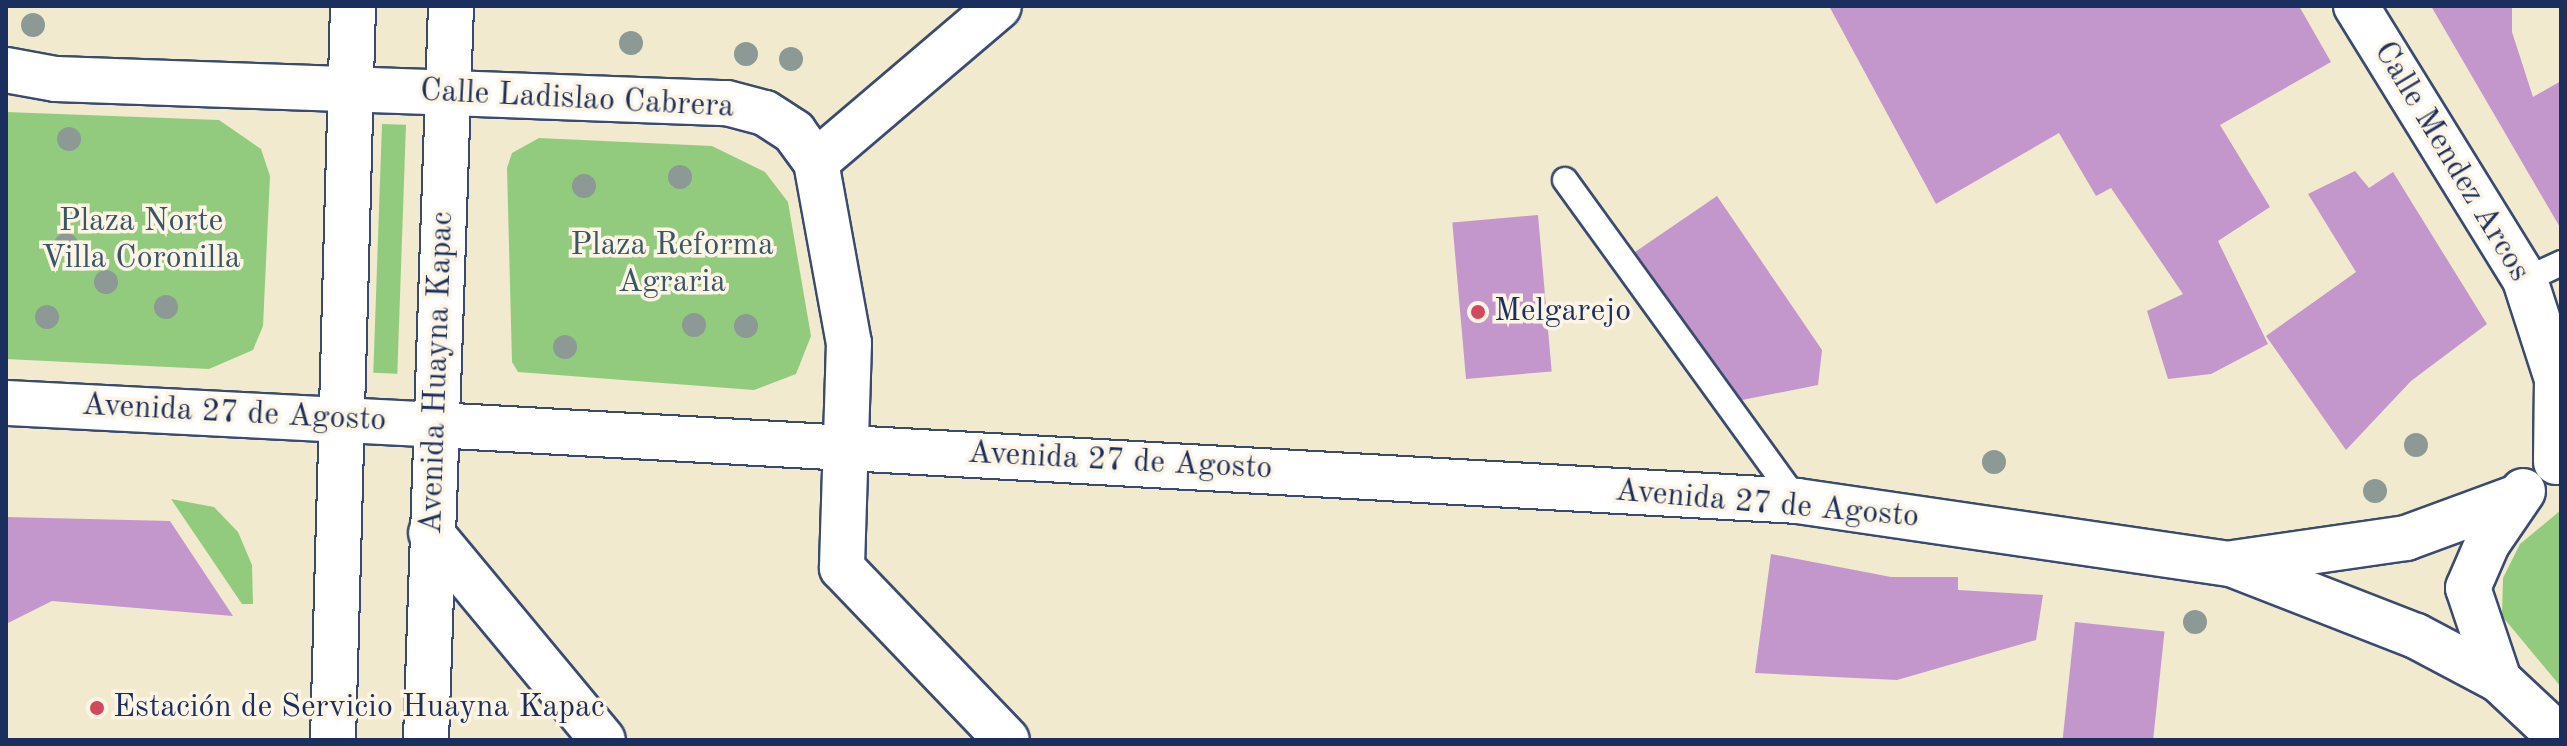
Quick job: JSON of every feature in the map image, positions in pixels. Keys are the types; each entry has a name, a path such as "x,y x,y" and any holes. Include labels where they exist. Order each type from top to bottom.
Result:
{"street":[{"path":"333,740 339,420 353,6"},
{"name":"Avenida Huayna Kapac","path":"426,740 451,6"},
{"path":"816,162 999,6"},
{"name":"Calle Mendez Arcos","path":"2356,6 2543,272 2557,379 2558,461 2515,498 2468,588 2499,680"},
{"name":"Calle Ladislao Cabrera","path":"6,70 56,79 727,103 765,113 794,132 816,162 849,343 849,446 842,568 1007,740"},
{"name":"Avenida 27 de Agosto","path":"6,403 849,446 1797,501 2231,564 2416,636 2499,680"},
{"name":"Avenida 27 de Agosto","path":"2231,564 2406,538 2515,498"},
{"path":"431,533 603,740"},
{"path":"2499,680 2561,738"}],"lane":[{"path":"1565,180 1797,501"}],"green space":[{"name":"Plaza Norte Villa Coronilla","path":"6,112 219,120 261,149 270,176 263,326 253,350 209,369 6,359"},
{"path":"382,124 406,125 397,374 373,373"},
{"name":"Plaza Reforma Agraria","path":"539,138 712,146 765,172 788,202 811,336 796,374 754,390 518,372 512,362 507,168 512,153"},
{"path":"171,499 214,507 238,532 252,565 253,604 242,604"},
{"path":"2561,510 2561,687 2502,616 2503,578 2520,544"}],"building":[{"path":"1829,6 2299,6 2331,62 2220,125 2270,207 2218,241 2268,344 2211,374 2168,379 2147,311 2183,294 2111,188 2096,196 2059,133 1936,204"},
{"path":"2431,6 2512,6 2512,32 2533,97 2561,81 2561,229"},
{"path":"2355,171 2369,188 2393,172 2487,324 2411,381 2346,450 2266,336 2356,272 2308,194"},
{"path":"1717,196 1822,350 1818,385 1742,400 1635,252"},
{"path":"1538,215 1552,371 1466,379 1452,222"},
{"path":"6,517 170,521 233,616 52,601 6,624"},
{"path":"1771,554 1891,577 1958,577 1958,590 2043,595 2036,640 1897,680 1755,673"},
{"path":"2075,622 2165,631 2153,740 2063,739"}],"place":[{"name":"Melgarejo","path":"1478,312"},
{"name":"Estación de Servicio Huayna Kapac","path":"97,708"}]}
